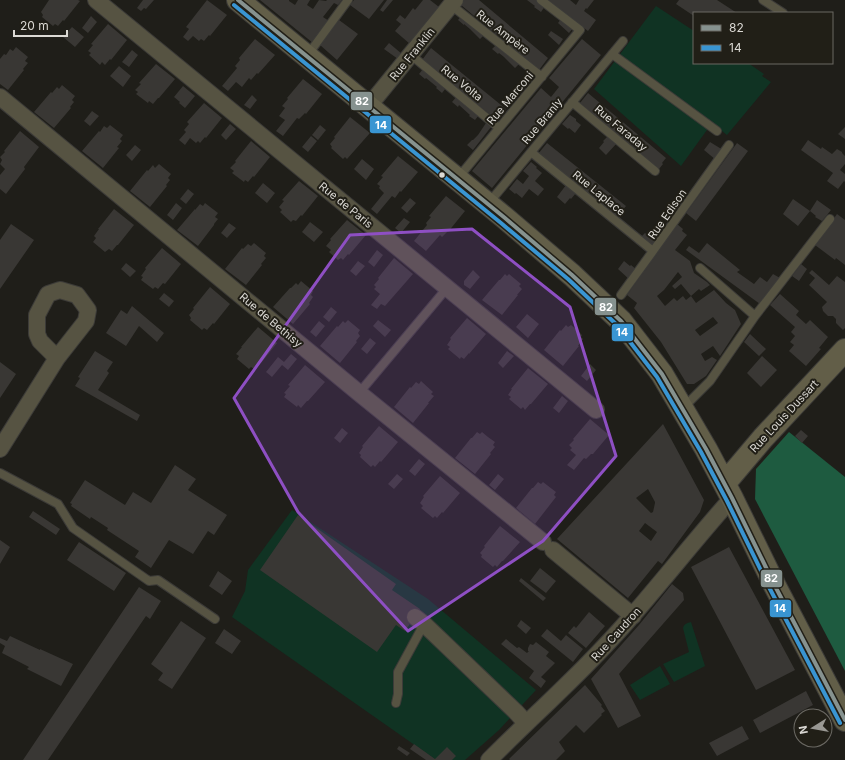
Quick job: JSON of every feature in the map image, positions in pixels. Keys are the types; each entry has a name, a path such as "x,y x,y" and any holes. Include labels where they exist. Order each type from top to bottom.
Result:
{"main road":[{"path":"238,0 572,275 620,321 662,374 682,408 728,490 775,586 845,720"},
{"name":"Rue Louis Dussart","path":"728,490 763,438 845,350"}],"street":[{"name":"Rue de Paris","path":"96,0 596,410"},
{"name":"Rue Franklin","path":"368,107 453,2"},
{"name":"Rue de Bethisy","path":"0,97 632,616"},
{"path":"0,449 57,358"},
{"name":"Rue Caudron","path":"489,760 590,662 632,616 706,527 728,490"},
{"path":"420,620 516,712 526,724"}],"lane":[{"path":"306,57 348,0"},
{"name":"Rue Marconi","path":"457,179 580,30 541,0"},
{"path":"763,0 782,12"},
{"name":"Rue Ampère","path":"453,2 542,76"},
{"name":"Rue Branly","path":"488,205 622,41"},
{"path":"613,53 718,131"},
{"name":"Rue Volta","path":"411,55 499,128"},
{"name":"Rue Faraday","path":"572,102 655,171"},
{"name":"Rue Edison","path":"621,295 729,145"},
{"name":"Rue Laplace","path":"531,152 654,251"},
{"path":"682,408 710,381 756,316 830,219"},
{"path":"700,268 756,316"},
{"path":"359,393 446,288"},
{"path":"0,473 58,504 73,528 149,581 158,580 215,619"},
{"path":"396,703 398,694 398,672 420,620"}],"highlighted area":[{"path":"472,229 570,307 616,456 543,541 408,631 298,512 234,398 350,235"}],"green space":[{"path":"656,6 693,30 693,64 749,64 764,74 762,76 771,82 727,135 712,123 681,166 594,89"},
{"path":"789,432 845,477 845,671 755,499 756,469"},
{"path":"292,510 428,599 536,690 499,730 465,760 436,760 232,617 245,591 248,570"},
{"path":"691,622 705,666 674,682 663,664 689,652 683,628 686,624"},
{"path":"660,666 670,684 640,700 630,685"}],"building":[{"path":"49,0 80,1 64,21 63,20 58,26 55,24 53,26 42,17 43,15 41,12"},
{"path":"143,0 154,0 146,9 144,8 141,11 137,8"},
{"path":"207,0 227,15 204,41 201,39 199,41 193,36 188,41 183,37 189,29 186,27"},
{"path":"260,0 289,0 295,5 298,0 310,0 307,5 313,9 319,0 342,0 338,5 334,3 323,17 329,21 313,43"},
{"path":"354,0 384,0 369,19 350,5"},
{"path":"387,0 393,0 383,12 380,10"},
{"path":"423,0 430,0 439,7 410,44 395,31 401,24 396,20 400,15 405,19 413,8 415,10"},
{"path":"464,0 479,0 548,58 539,70 461,5"},
{"path":"527,0 536,0 545,6 541,12"},
{"path":"547,0 570,0 576,5 579,0 594,0 584,11 596,20 588,31"},
{"path":"679,0 717,0 735,12 693,12 693,15 676,4"},
{"path":"462,15 485,34 480,39 458,20"},
{"path":"91,16 97,22 88,33 82,28"},
{"path":"561,19 573,28 569,33 558,23"},
{"path":"339,20 358,34 337,60 320,45"},
{"path":"108,24 127,40 111,60 110,59 105,65 102,62 100,65 89,55 91,53 88,51 93,45 91,44"},
{"path":"72,27 84,37 75,47 63,37"},
{"path":"551,31 563,39 559,45 548,35"},
{"path":"255,39 275,55 258,74 257,73 251,80 249,78 242,87 236,82 228,91 222,86 237,68 235,66 240,60 239,58"},
{"path":"582,39 601,55 492,188 472,171 541,88 551,97 559,87 549,78"},
{"path":"389,43 402,54 398,59 384,49"},
{"path":"497,44 520,63 515,68 504,57 492,49"},
{"path":"16,47 28,57 25,61 28,63 8,90 0,84 0,59 4,54 6,55 10,49 13,51"},
{"path":"431,48 506,109 497,120 422,60"},
{"path":"132,50 138,55 129,67 122,62"},
{"path":"156,64 175,79 153,104 149,101 148,103 136,94 138,92 135,90 141,84 139,83"},
{"path":"119,66 131,76 123,87 110,76"},
{"path":"423,69 446,88 442,93 436,88 437,87 419,74"},
{"path":"303,79 322,94 306,114 305,113 299,119 297,118 283,136 276,131 285,120 279,116 285,108 282,106"},
{"path":"521,80 526,84 508,107 503,102 517,87 516,86"},
{"path":"62,85 75,96 72,100 74,102 70,107 71,108 54,128 34,112 51,92 52,93 57,87 59,89"},
{"path":"183,86 195,96 185,108 174,97"},
{"path":"588,93 666,158 659,169 580,103"},
{"path":"252,95 257,100 250,109 244,105"},
{"path":"457,96 479,115 475,120 459,105 458,107 452,102"},
{"path":"204,103 222,118 206,138 205,137 200,143 198,141 196,143 190,138 185,145 179,140 186,132 184,130 189,124 187,122"},
{"path":"92,111 99,116 90,126 84,121"},
{"path":"570,115 581,125 575,133 562,124"},
{"path":"350,117 370,133 347,159 345,157 343,159 331,148 332,147 330,144"},
{"path":"486,123 491,127 473,150 467,145 478,135"},
{"path":"230,124 236,129 226,140 221,135"},
{"path":"110,125 123,135 120,139 122,141 117,147 119,148 103,168 82,151 104,126 107,128"},
{"path":"320,125 326,130 318,140 312,135"},
{"path":"845,127 845,139 838,134"},
{"path":"20,131 39,147 6,194 0,189 0,175 5,169 0,164 2,160 0,157"},
{"path":"311,136 317,141 308,152 302,147"},
{"path":"608,136 617,143 606,155 599,148"},
{"path":"808,140 821,149 822,147 832,154 837,149 845,156 845,164 840,170 845,174 845,182 844,181 838,189 827,181 833,173 801,150"},
{"path":"251,141 270,157 254,177 253,176 248,182 245,180 244,182 232,173 234,171 230,168"},
{"path":"710,142 723,150 716,160 704,150"},
{"path":"547,143 626,206 619,219 538,154"},
{"path":"737,143 748,151 696,221 686,213"},
{"path":"135,145 141,150 132,161 126,155"},
{"path":"398,156 418,172 395,198 392,196 377,214 371,209 384,193 377,184 383,177 381,176"},
{"path":"362,159 374,169 366,180 354,169"},
{"path":"531,162 542,173 535,181 544,189 538,196 529,189 522,198 509,189 517,179 523,184 529,176 523,171"},
{"path":"159,164 171,174 168,178 170,180 150,207 130,191 147,170 148,171 153,165 155,168"},
{"path":"299,181 318,196 302,216 301,215 296,221 293,220 291,222 280,212 282,210 279,207 284,201 282,200"},
{"path":"263,183 275,193 267,203 255,193"},
{"path":"566,185 576,193 565,204 557,197"},
{"path":"188,189 194,194 186,204 180,199"},
{"path":"446,196 465,211 448,232 442,237 440,235 426,251 414,241 427,225 426,223 431,217 429,216"},
{"path":"410,198 416,203 407,213 401,208"},
{"path":"793,199 810,211 798,226 783,214"},
{"path":"817,200 831,210 822,221 815,217 816,216 810,211"},
{"path":"176,203 182,208 173,220 167,215"},
{"path":"205,203 218,213 215,217 218,219 198,246 177,230 200,204 203,206"},
{"path":"114,209 134,225 112,251 109,249 105,252 93,242 96,238 94,236"},
{"path":"837,214 845,220 845,265 836,258 835,260 815,245"},
{"path":"404,218 410,222 401,233 395,228"},
{"path":"347,220 366,235 349,255 348,254 343,260 341,258 338,260 329,252 331,250 326,246 331,240 330,239"},
{"path":"310,222 323,232 314,242 302,232"},
{"path":"229,223 236,228 227,238 221,233"},
{"path":"11,224 34,240 0,289 0,240"},
{"path":"677,224 687,235 675,250 690,261 694,273 710,285 701,291 699,289 691,296 696,303 714,290 735,310 741,324 720,356 713,346 701,354 705,361 712,357 717,360 706,376 694,384 687,384 661,342 634,308 637,303 627,295","holes":["678,272 682,277 672,286 675,289 681,284 691,296 686,300 683,296 677,301 674,298 665,306 657,296 664,290","713,317 718,323 700,336 695,330"]},
{"path":"645,233 657,241 653,246 641,237"},
{"path":"254,243 266,253 264,256 266,258 246,285 225,269 242,248 243,249 248,244 251,246"},
{"path":"707,243 740,270 737,272 754,284 760,277 767,282 773,274 780,278 760,304 686,250 689,246 699,253"},
{"path":"162,248 181,264 165,284 163,283 158,289 155,287 153,289 141,280 143,277 141,276 146,269 145,268"},
{"path":"377,250 383,255 374,267 368,262"},
{"path":"394,258 413,274 385,306 381,304 377,309 371,305 380,294 374,289 376,287 374,285"},
{"path":"358,261 365,266 356,276 350,271"},
{"path":"624,261 637,270 630,280 618,269"},
{"path":"126,263 136,271 130,277 121,269"},
{"path":"801,264 807,269 799,281 792,276"},
{"path":"473,270 480,277 470,289 464,285 464,281"},
{"path":"812,270 829,285 837,276 845,282 845,328 843,330 836,323 836,319 833,316 828,316 823,311 822,307 827,302 809,285 815,278 809,273"},
{"path":"505,274 507,276 509,274 521,284 519,286 522,289 502,315 482,300"},
{"path":"301,281 313,291 311,295 313,297 309,303 310,304 293,324 273,307 290,288 296,283 298,285"},
{"path":"210,287 230,304 214,324 213,323 207,330 204,328 202,330 190,320 191,318 189,315"},
{"path":"164,293 174,301 169,307 159,299"},
{"path":"780,294 799,311 796,315 806,324 810,320 828,337 819,348 821,349 806,366 789,351 794,345 790,342 795,336 791,332 795,327 770,305"},
{"path":"132,306 164,333 157,342 139,326 126,346 106,333 121,310 127,314"},
{"path":"331,307 337,312 329,322 323,317"},
{"path":"527,314 539,324 528,338 516,327"},
{"path":"467,318 486,334 464,359 461,357 460,359 448,349 450,347 447,345 451,339 450,338"},
{"path":"348,320 360,330 358,333 360,336 340,363 320,346 337,326 338,327 343,321 345,323"},
{"path":"378,320 391,330 385,337 373,326"},
{"path":"319,321 325,326 316,337 310,332"},
{"path":"566,325 568,327 571,325 582,335 581,337 583,339 563,366 544,350 560,330 561,331"},
{"path":"258,327 277,343 261,363 260,362 254,369 251,367 249,369 237,359 239,356 236,354"},
{"path":"750,334 766,349 759,356 744,342"},
{"path":"370,338 376,343 367,354 361,349"},
{"path":"95,351 113,362 107,371 109,373 98,390 140,415 137,421 75,386 80,378 78,377"},
{"path":"507,351 514,356 503,368 498,363"},
{"path":"291,354 297,359 288,370 282,365 272,377 266,372 278,357 284,362"},
{"path":"762,356 777,370 761,387 747,373"},
{"path":"0,362 16,374 0,398"},
{"path":"590,364 596,370 587,381 581,376"},
{"path":"305,365 325,382 301,408 298,405 297,407 284,397 286,394 284,393 290,386 288,385"},
{"path":"528,368 548,384 525,410 523,407 521,409 509,399 511,397 508,395"},
{"path":"421,381 433,392 431,394 434,396 413,423 394,407 410,387 411,388 416,382 419,384"},
{"path":"562,396 568,401 559,413 553,408"},
{"path":"590,419 609,435 593,454 586,459 584,458 574,470 567,465 576,455 570,450 572,448 569,445"},
{"path":"663,424 704,500 700,512 662,564 658,561 628,598 557,539","holes":["648,489 655,502 653,512 651,513 636,498","645,523 657,532 651,541 639,531"]},
{"path":"379,426 398,442 381,462 380,461 375,467 373,465 371,467 360,457 361,455 359,453 363,447 362,446"},
{"path":"342,428 348,433 340,443 334,438"},
{"path":"801,430 808,436 802,443 795,436"},
{"path":"477,432 480,434 482,432 495,442 493,445 495,447 475,474 455,458"},
{"path":"419,459 425,464 415,476 409,471"},
{"path":"175,465 196,479 188,490 227,515 214,535 208,531 193,554 169,540 151,568 135,557 139,551 107,530 108,528 91,517 90,519 71,506 72,504 70,503 85,480 125,505 133,492 151,503"},
{"path":"397,474 403,479 394,489 388,484"},
{"path":"498,474 504,479 495,490 489,485"},
{"path":"440,476 460,493 443,513 442,512 437,518 435,516 433,518 421,508 423,506 420,503 424,497 423,496"},
{"path":"538,482 541,484 543,482 556,492 554,495 556,497 535,524 516,508"},
{"path":"33,511 60,529 56,535 29,517"},
{"path":"298,515 396,584 392,590 420,609 405,631 396,625 377,652 260,570"},
{"path":"500,526 520,542 497,567 495,565 493,567 481,557 482,555 480,553"},
{"path":"0,540 10,547 0,564"},
{"path":"79,542 126,573 114,591 67,560"},
{"path":"729,547 795,670 756,690 691,567"},
{"path":"540,568 556,581 546,593 530,581"},
{"path":"218,571 232,581 222,595 209,586"},
{"path":"521,578 546,598 543,601 519,581"},
{"path":"672,584 683,593 684,600 619,674 641,716 618,728 591,679 639,625"},
{"path":"139,587 161,601 150,619 146,616 48,760 23,760"},
{"path":"589,612 605,626 586,648 568,633 574,626 576,628"},
{"path":"521,620 531,628 526,634 517,626"},
{"path":"181,621 206,638 172,689 158,680 163,673 151,664"},
{"path":"224,629 241,641 232,654 215,643"},
{"path":"547,629 561,641 566,635 583,649 573,662 541,636"},
{"path":"10,636 73,664 61,686 27,669 29,667 2,653 5,646 0,643 0,638 7,641"},
{"path":"506,639 517,648 519,647 527,653 529,651 528,648 530,644 533,645 536,642 549,652 546,656 555,663 541,677 546,681 541,688 529,678 534,671 501,644"},
{"path":"585,685 602,705 601,706 605,711 584,733 576,725 559,742 565,751 556,760 509,759"},
{"path":"806,691 813,705 807,708 793,708 793,716 760,733 753,720"},
{"path":"742,726 749,739 717,756 709,743"},
{"path":"414,744 435,759 447,747 456,756 452,760 426,760 410,749"},
{"path":"399,746 410,753 407,756 397,749"}],"transit line":[{"name":"82","path":"238,0 505,218 572,275 621,321 662,374 706,449 845,720"},
{"name":"14","path":"234,5 501,223 568,279 617,325 657,377 701,452 840,723"}]}
